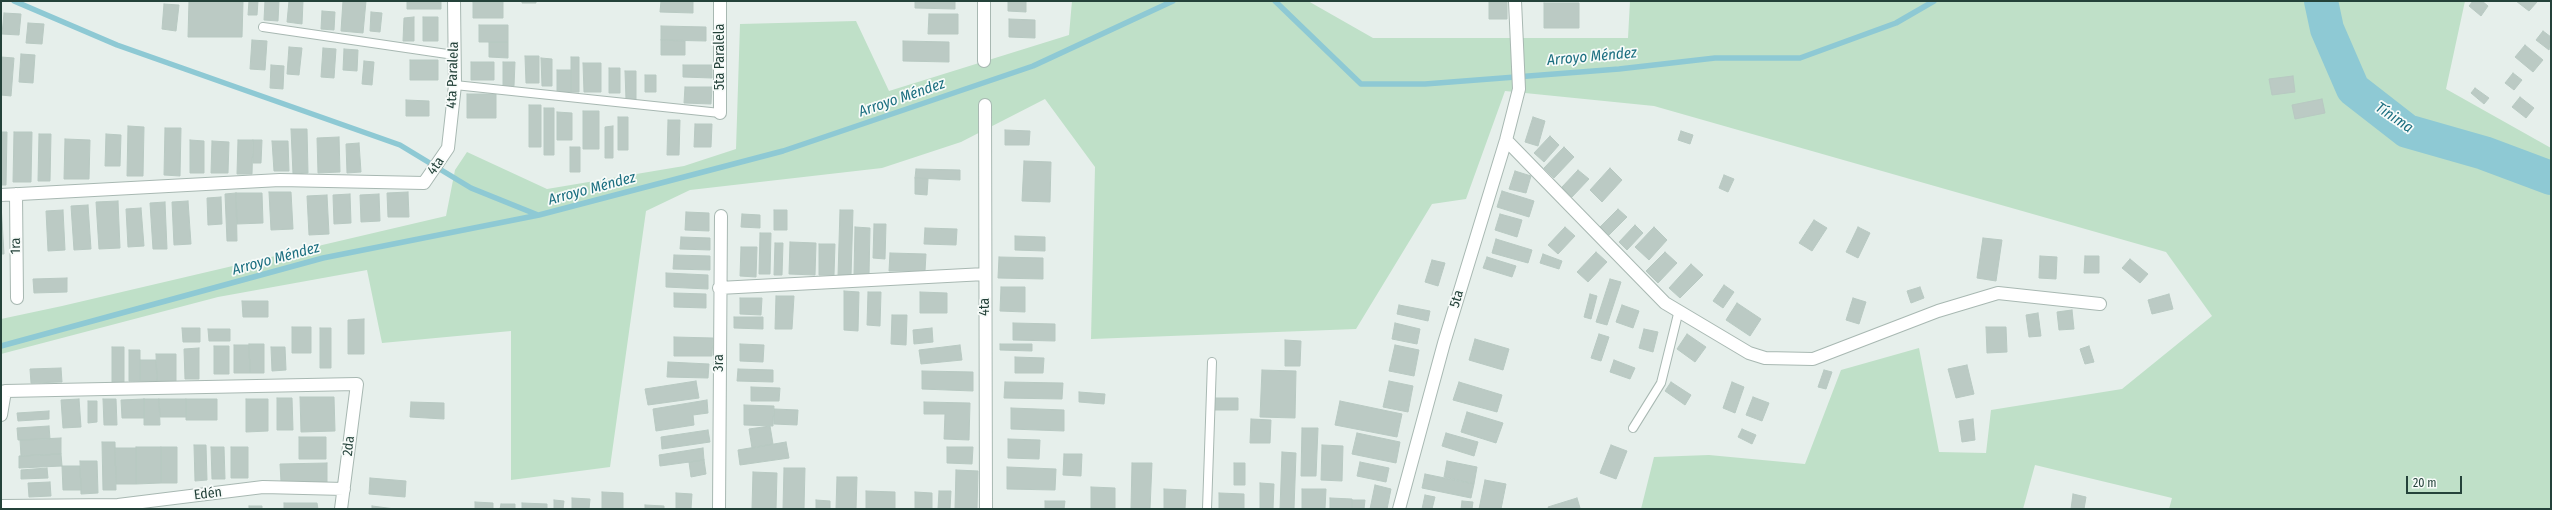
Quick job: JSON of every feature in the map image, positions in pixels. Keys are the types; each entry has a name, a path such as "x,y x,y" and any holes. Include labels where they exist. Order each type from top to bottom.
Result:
{"street":[{"name":"4ta Paralela","path":"448,148 455,85 454,1"},
{"name":"5ta Paralela","path":"720,1 720,113"},
{"path":"984,1 984,61"},
{"name":"5ta","path":"1399,509 1444,343 1506,140 1519,90 1515,1"},
{"name":"4ta","path":"985,105 986,509"},
{"path":"1506,140 1664,303 1679,310 1749,353 1765,358 1813,359 1938,311 1998,293 2100,304"},
{"name":"4ta","path":"16,194 280,180 424,183 448,148"},
{"path":"1,195 16,194"},
{"name":"1ra","path":"16,194 17,298"},
{"name":"3ra","path":"719,509 719,288 721,216"},
{"path":"719,288 985,274"},
{"name":"2da","path":"1,415 5,391 357,384 341,509"},
{"name":"Edén","path":"1,506 118,505 263,487 344,489"}],"lane":[{"path":"263,27 454,55"},
{"path":"455,85 720,113"},
{"path":"1633,428 1661,383 1679,310"},
{"path":"1207,509 1212,362"}],"green space":[{"path":"1072,1 1308,1 1373,38 1628,38 1630,1 2465,1 2446,89 2551,148 2551,509 2169,509 2172,498 2035,465 2023,509 1641,509 1654,457 1709,455 1805,464 1841,370 1919,348 1939,452 1986,453 1991,410 2122,389 2212,316 2166,252 1654,106 1505,91 1466,199 1432,204 1356,329 1091,339 1095,167 1045,99 961,142 882,168 690,190 646,211 610,467 511,480 511,331 382,343 367,270 218,297 1,354 1,319 446,216 455,170 467,152 547,189 684,166 736,149 740,24 856,21 889,91 1069,35"}],"building":[{"path":"189,1 243,2 242,37 188,37"},
{"path":"249,1 258,1 257,15 248,15"},
{"path":"265,1 279,1 278,21 264,20"},
{"path":"289,1 303,1 302,24 287,22"},
{"path":"343,1 366,1 363,33 341,31"},
{"path":"407,1 441,1 441,9 407,9"},
{"path":"522,1 536,1 536,3 522,3"},
{"path":"661,1 693,1 693,13 660,12"},
{"path":"915,1 955,1 955,9 915,8"},
{"path":"1008,1 1026,1 1026,12 1008,11"},
{"path":"1489,1 1507,1 1507,19 1489,19"},
{"path":"2473,1 2482,1 2488,6 2481,16 2469,6"},
{"path":"2516,1 2536,1 2537,2 2529,11"},
{"path":"473,2 503,2 503,18 473,18"},
{"path":"1544,3 1579,3 1579,28 1544,28"},
{"path":"164,4 179,5 176,31 162,29"},
{"path":"322,11 335,12 334,30 321,29"},
{"path":"371,12 382,13 380,32 370,31"},
{"path":"4,13 21,14 19,35 2,34"},
{"path":"929,14 958,14 958,34 928,34"},
{"path":"414,17 414,41 403,41 404,18"},
{"path":"423,17 438,17 438,41 423,41"},
{"path":"1009,19 1035,20 1035,38 1009,37"},
{"path":"28,23 44,24 42,44 26,43"},
{"path":"479,25 508,25 508,42 479,42"},
{"path":"661,26 706,27 706,41 661,40"},
{"path":"2543,31 2551,37 2549,50 2536,40"},
{"path":"252,40 267,41 265,70 250,69"},
{"path":"661,40 685,41 685,55 661,55"},
{"path":"903,41 949,42 949,62 903,61"},
{"path":"489,42 508,42 508,58 489,57"},
{"path":"2525,45 2543,60 2533,72 2515,57"},
{"path":"289,47 302,48 299,75 287,74"},
{"path":"323,48 336,49 334,78 321,77"},
{"path":"344,49 358,50 357,71 343,70"},
{"path":"21,54 35,55 33,83 19,82"},
{"path":"525,56 539,56 539,83 526,83"},
{"path":"1,57 14,58 11,96 1,95"},
{"path":"571,57 579,57 579,92 571,92"},
{"path":"541,58 552,59 552,86 542,86"},
{"path":"410,60 438,60 438,80 410,80"},
{"path":"364,61 374,62 372,85 362,84"},
{"path":"471,62 494,62 494,80 471,80"},
{"path":"503,62 515,62 514,86 503,86"},
{"path":"583,63 601,63 601,92 584,92"},
{"path":"271,65 284,66 283,89 270,88"},
{"path":"683,65 712,65 712,78 683,77"},
{"path":"609,68 620,68 620,93 609,93"},
{"path":"557,70 571,70 571,92 557,92"},
{"path":"625,71 636,71 636,100 626,100"},
{"path":"2513,73 2522,80 2514,90 2505,83"},
{"path":"645,75 656,75 656,92 645,92"},
{"path":"2293,76 2295,92 2272,95 2269,79"},
{"path":"685,87 712,87 711,104 684,103"},
{"path":"2475,88 2489,98 2484,104 2471,93"},
{"path":"467,94 496,94 496,118 467,118"},
{"path":"2520,97 2534,108 2526,118 2512,107"},
{"path":"2322,99 2325,113 2295,119 2292,105"},
{"path":"406,100 429,101 429,116 406,116"},
{"path":"529,105 541,105 541,147 529,147"},
{"path":"544,108 554,108 554,155 544,155"},
{"path":"583,111 599,111 599,149 583,149"},
{"path":"557,112 572,113 572,140 557,140"},
{"path":"618,117 628,117 628,150 618,150"},
{"path":"1533,117 1545,121 1538,146 1525,142"},
{"path":"668,120 680,120 679,155 667,155"},
{"path":"695,124 712,124 711,147 694,147"},
{"path":"128,126 144,127 143,176 127,176"},
{"path":"613,126 613,158 605,158 605,127"},
{"path":"165,128 181,128 180,176 164,175"},
{"path":"291,129 307,129 308,173 293,174"},
{"path":"1005,130 1030,131 1029,145 1005,145"},
{"path":"1681,131 1693,135 1690,144 1678,140"},
{"path":"1,132 7,132 6,185 1,185"},
{"path":"14,132 32,132 31,182 13,182"},
{"path":"39,134 51,134 50,181 38,181"},
{"path":"106,134 121,135 120,166 105,166"},
{"path":"1550,136 1559,145 1544,162 1534,153"},
{"path":"339,137 340,172 318,173 317,138"},
{"path":"65,139 90,140 89,179 64,179"},
{"path":"190,140 204,141 204,173 190,173"},
{"path":"238,140 253,140 252,174 237,174"},
{"path":"253,140 262,140 261,163 253,163"},
{"path":"212,141 229,142 228,173 211,173"},
{"path":"272,141 288,141 289,171 274,171"},
{"path":"359,143 361,172 347,173 346,144"},
{"path":"570,147 580,147 580,172 570,172"},
{"path":"1564,147 1574,157 1554,178 1544,168"},
{"path":"1024,161 1051,162 1050,202 1022,201"},
{"path":"1610,168 1622,180 1602,202 1590,190"},
{"path":"916,169 960,170 960,180 915,178"},
{"path":"1578,170 1589,179 1572,197 1562,187"},
{"path":"1515,171 1531,176 1526,193 1509,189"},
{"path":"1724,175 1734,179 1728,192 1719,188"},
{"path":"915,178 928,179 927,195 915,194"},
{"path":"1502,191 1534,201 1529,217 1497,207"},
{"path":"269,192 291,192 293,229 271,230"},
{"path":"408,192 409,217 388,217 387,193"},
{"path":"236,193 262,193 263,223 237,224"},
{"path":"236,193 237,241 227,241 225,194"},
{"path":"350,194 351,223 334,224 333,195"},
{"path":"379,194 380,221 361,222 360,195"},
{"path":"327,195 329,234 309,235 307,196"},
{"path":"221,197 222,224 208,225 207,198"},
{"path":"118,201 120,248 99,249 96,202"},
{"path":"188,201 191,244 174,245 172,202"},
{"path":"165,202 167,249 153,249 150,203"},
{"path":"1,204 4,254 1,254"},
{"path":"88,205 91,249 74,250 71,206"},
{"path":"141,208 144,246 128,247 126,209"},
{"path":"1618,209 1627,217 1609,235 1600,227"},
{"path":"63,210 65,250 48,251 46,211"},
{"path":"774,210 787,210 787,230 774,230"},
{"path":"840,210 853,210 851,276 838,276"},
{"path":"686,212 709,213 709,231 685,230"},
{"path":"742,214 760,215 760,228 741,227"},
{"path":"1500,214 1522,220 1517,237 1495,230"},
{"path":"1814,220 1827,228 1812,251 1799,243"},
{"path":"874,224 886,224 885,259 873,258"},
{"path":"1635,225 1643,233 1627,250 1619,242"},
{"path":"855,227 870,228 869,275 854,275"},
{"path":"1565,227 1575,236 1558,254 1548,245"},
{"path":"1654,227 1667,240 1649,260 1635,247"},
{"path":"1858,227 1870,233 1858,258 1846,252"},
{"path":"925,228 957,229 956,245 924,244"},
{"path":"760,233 771,233 770,274 759,274"},
{"path":"1015,236 1045,237 1045,251 1015,250"},
{"path":"681,237 710,238 710,250 680,249"},
{"path":"1983,238 2002,240 1996,281 1977,278"},
{"path":"1496,239 1532,250 1528,263 1492,253"},
{"path":"790,242 816,243 815,275 789,274"},
{"path":"775,243 783,243 782,275 774,275"},
{"path":"819,244 835,244 834,275 819,275"},
{"path":"741,247 757,247 756,277 740,276"},
{"path":"1596,252 1607,262 1588,282 1577,272"},
{"path":"1665,252 1677,263 1658,283 1646,271"},
{"path":"890,253 926,254 925,271 889,271"},
{"path":"1543,254 1562,261 1559,269 1540,263"},
{"path":"674,255 710,256 710,270 673,269"},
{"path":"2040,256 2057,257 2056,279 2039,278"},
{"path":"2085,256 2099,256 2099,273 2084,273"},
{"path":"999,257 1043,258 1043,279 998,278"},
{"path":"1487,257 1516,266 1512,277 1483,268"},
{"path":"2130,259 2148,274 2140,283 2122,268"},
{"path":"1432,260 1445,263 1438,286 1425,282"},
{"path":"1691,264 1703,275 1680,298 1669,288"},
{"path":"666,273 708,275 708,289 666,287"},
{"path":"67,278 67,292 34,293 33,279"},
{"path":"1610,279 1621,282 1607,325 1596,322"},
{"path":"1724,285 1734,292 1723,308 1713,301"},
{"path":"1001,287 1025,287 1025,312 1000,311"},
{"path":"1920,287 1924,298 1911,303 1907,291"},
{"path":"844,291 859,292 858,331 844,330"},
{"path":"868,292 881,292 880,326 867,325"},
{"path":"920,292 947,293 947,313 920,313"},
{"path":"674,293 706,294 706,308 674,307"},
{"path":"1590,294 1597,296 1591,319 1584,317"},
{"path":"2169,294 2173,309 2152,314 2148,300"},
{"path":"776,296 794,296 792,329 775,329"},
{"path":"740,298 762,298 761,315 740,314"},
{"path":"1853,298 1866,302 1859,324 1846,320"},
{"path":"242,301 268,301 268,317 243,317"},
{"path":"1737,303 1761,319 1750,336 1726,320"},
{"path":"1399,305 1430,311 1428,321 1397,314"},
{"path":"1622,305 1639,311 1633,328 1616,322"},
{"path":"2072,310 2074,329 2059,330 2057,312"},
{"path":"2038,313 2041,336 2029,337 2026,315"},
{"path":"892,315 907,315 906,345 891,344"},
{"path":"734,317 763,317 763,329 734,328"},
{"path":"364,319 364,354 348,354 348,320"},
{"path":"1013,323 1055,324 1055,341 1013,340"},
{"path":"1395,323 1420,329 1417,344 1392,339"},
{"path":"292,327 311,327 311,353 292,353"},
{"path":"1986,327 2006,327 2007,352 1987,353"},
{"path":"182,328 200,328 200,342 183,342"},
{"path":"320,328 331,328 331,368 320,368"},
{"path":"932,328 933,342 914,344 913,330"},
{"path":"208,329 230,329 230,341 209,341"},
{"path":"1644,329 1658,332 1653,352 1639,348"},
{"path":"1599,334 1609,337 1601,361 1591,358"},
{"path":"1687,334 1706,347 1695,362 1677,349"},
{"path":"674,337 713,338 712,356 674,356"},
{"path":"1475,339 1509,349 1503,370 1469,360"},
{"path":"1285,340 1301,341 1300,366 1285,366"},
{"path":"249,344 264,344 264,373 250,373"},
{"path":"740,344 764,345 763,362 740,361"},
{"path":"1000,344 1032,344 1032,351 1000,350"},
{"path":"234,345 249,345 250,373 234,373"},
{"path":"960,345 962,360 921,364 919,350"},
{"path":"1395,345 1419,350 1414,376 1389,371"},
{"path":"214,346 229,346 229,374 214,374"},
{"path":"2089,346 2094,362 2085,364 2080,349"},
{"path":"112,347 124,347 124,382 112,382"},
{"path":"271,347 285,347 286,370 272,371"},
{"path":"199,348 199,379 185,379 184,349"},
{"path":"129,350 140,350 140,381 129,381"},
{"path":"156,354 176,354 176,381 157,381"},
{"path":"1015,357 1044,358 1043,373 1015,373"},
{"path":"140,360 156,360 157,381 140,381"},
{"path":"1614,360 1635,368 1630,379 1610,372"},
{"path":"668,362 709,364 708,378 667,377"},
{"path":"1967,365 1974,394 1956,398 1948,369"},
{"path":"61,368 62,382 31,383 30,369"},
{"path":"738,369 773,370 773,382 737,381"},
{"path":"1262,370 1296,371 1295,418 1260,417"},
{"path":"1824,370 1832,372 1826,389 1818,387"},
{"path":"922,371 973,372 973,391 922,389"},
{"path":"696,381 699,398 648,405 645,389"},
{"path":"1389,381 1413,386 1408,412 1383,407"},
{"path":"1005,382 1063,383 1062,399 1004,398"},
{"path":"1459,382 1502,395 1497,412 1453,400"},
{"path":"1671,382 1691,395 1685,405 1665,391"},
{"path":"1732,382 1744,387 1735,413 1723,408"},
{"path":"751,387 780,388 779,401 751,401"},
{"path":"1079,392 1105,394 1104,404 1079,402"},
{"path":"300,397 334,397 335,431 301,432"},
{"path":"1753,397 1769,403 1762,421 1746,415"},
{"path":"277,398 292,398 293,430 277,430"},
{"path":"1215,398 1238,398 1238,410 1215,410"},
{"path":"79,399 81,427 63,428 61,400"},
{"path":"103,399 116,399 117,425 104,425"},
{"path":"144,399 159,399 160,425 144,425"},
{"path":"144,399 144,418 122,418 121,400"},
{"path":"159,399 186,399 186,417 160,417"},
{"path":"186,399 217,399 217,420 186,420"},
{"path":"246,399 268,399 268,431 246,432"},
{"path":"707,400 708,413 693,415 694,425 656,431 653,409"},
{"path":"88,401 97,401 97,422 88,423"},
{"path":"1340,401 1402,414 1397,437 1335,425"},
{"path":"411,402 444,403 444,419 410,417"},
{"path":"924,402 970,403 969,440 944,439 945,414 924,414"},
{"path":"744,405 774,406 773,426 744,425"},
{"path":"1011,408 1064,410 1064,431 1011,429"},
{"path":"774,409 798,410 797,425 774,424"},
{"path":"49,411 49,419 18,421 17,413"},
{"path":"1467,412 1503,423 1496,443 1461,432"},
{"path":"1251,419 1271,420 1270,443 1250,443"},
{"path":"1973,419 1975,440 1962,442 1959,421"},
{"path":"49,426 50,439 18,440 17,428"},
{"path":"770,426 773,444 752,448 749,429"},
{"path":"1302,428 1318,428 1316,476 1301,476"},
{"path":"1742,429 1756,435 1752,444 1738,437"},
{"path":"708,430 710,442 662,449 661,437"},
{"path":"1357,433 1400,442 1396,463 1352,454"},
{"path":"1446,433 1478,442 1474,456 1442,446"},
{"path":"299,437 326,437 326,459 299,459"},
{"path":"61,438 61,454 21,456 20,440"},
{"path":"1008,439 1040,440 1039,459 1008,458"},
{"path":"102,442 115,442 116,490 103,490"},
{"path":"786,442 789,458 740,465 738,450"},
{"path":"194,445 206,445 207,480 195,481"},
{"path":"1322,445 1343,446 1342,481 1321,480"},
{"path":"1611,445 1627,451 1616,479 1600,473"},
{"path":"136,447 161,447 161,483 136,484"},
{"path":"161,447 177,447 177,483 161,483"},
{"path":"211,447 224,447 225,479 212,479"},
{"path":"231,447 248,447 248,478 231,478"},
{"path":"947,447 973,447 972,464 947,463"},
{"path":"115,448 136,448 136,484 116,484"},
{"path":"703,448 704,460 660,466 659,455"},
{"path":"1282,452 1296,453 1294,509 1280,509"},
{"path":"61,454 62,466 19,468 19,456"},
{"path":"1064,454 1082,454 1081,476 1063,475"},
{"path":"704,460 706,474 691,477 689,462"},
{"path":"80,461 97,461 98,493 81,494"},
{"path":"1447,461 1477,467 1474,484 1444,477"},
{"path":"1360,462 1389,468 1386,482 1357,476"},
{"path":"327,463 327,482 281,482 280,464"},
{"path":"1132,463 1152,463 1150,509 1131,509"},
{"path":"1234,463 1245,463 1245,485 1234,485"},
{"path":"62,466 80,466 81,490 63,490"},
{"path":"1007,467 1056,469 1055,490 1007,489"},
{"path":"47,468 48,478 21,479 21,470"},
{"path":"784,468 805,468 804,509 783,509"},
{"path":"956,470 978,471 977,509 955,509"},
{"path":"753,472 777,473 776,509 752,509"},
{"path":"1425,474 1474,484 1471,498 1422,488"},
{"path":"837,477 857,477 856,509 836,509"},
{"path":"370,478 406,481 405,497 369,494"},
{"path":"1485,480 1506,484 1501,509 1479,509"},
{"path":"50,482 51,496 29,497 28,483"},
{"path":"1260,483 1274,484 1273,509 1260,509"},
{"path":"1375,485 1391,489 1387,509 1370,509"},
{"path":"1091,487 1115,488 1115,509 1091,509"},
{"path":"1164,489 1186,490 1185,509 1164,509"},
{"path":"1302,489 1326,489 1325,509 1302,509"},
{"path":"866,491 895,492 895,509 866,509"},
{"path":"939,491 951,491 950,509 938,509"},
{"path":"602,492 623,493 623,509 602,509"},
{"path":"915,492 932,493 932,509 915,509"},
{"path":"676,493 692,494 691,509 676,509"},
{"path":"1219,493 1244,494 1244,509 1219,509"},
{"path":"2073,494 2086,497 2084,509 2071,509"},
{"path":"1425,495 1435,497 1432,509 1422,509"},
{"path":"572,498 590,499 589,509 572,509"},
{"path":"1330,498 1352,499 1352,509 1330,509"},
{"path":"1577,498 1580,508 1549,509 1548,507"},
{"path":"554,500 564,501 563,509 554,509"},
{"path":"816,500 830,501 830,509 816,509"},
{"path":"1352,500 1365,500 1364,509 1352,509"},
{"path":"1045,501 1065,501 1064,509 1045,509"},
{"path":"1462,501 1473,502 1472,509 1461,509"},
{"path":"475,502 493,503 493,509 475,509"},
{"path":"284,503 317,503 318,509 284,509"},
{"path":"522,503 547,504 547,509 522,509"},
{"path":"501,504 515,504 515,509 500,509"},
{"path":"645,505 664,506 664,509 645,509"},
{"path":"249,506 262,506 262,509 249,509"},
{"path":"372,506 395,509 372,509"}],"waterway":[{"path":"14,1 117,45 400,145 471,188 538,215"},
{"name":"Arroyo Méndez","path":"1,346 323,258 539,215 783,151 1033,66 1173,1"},
{"name":"Arroyo Méndez","path":"1275,1 1361,84 1425,84 1619,69 1715,58 1800,58 1896,23 1934,1"},
{"name":"Tínima","path":"2321,1 2327,29 2353,89 2407,131 2484,153 2551,178"}]}
